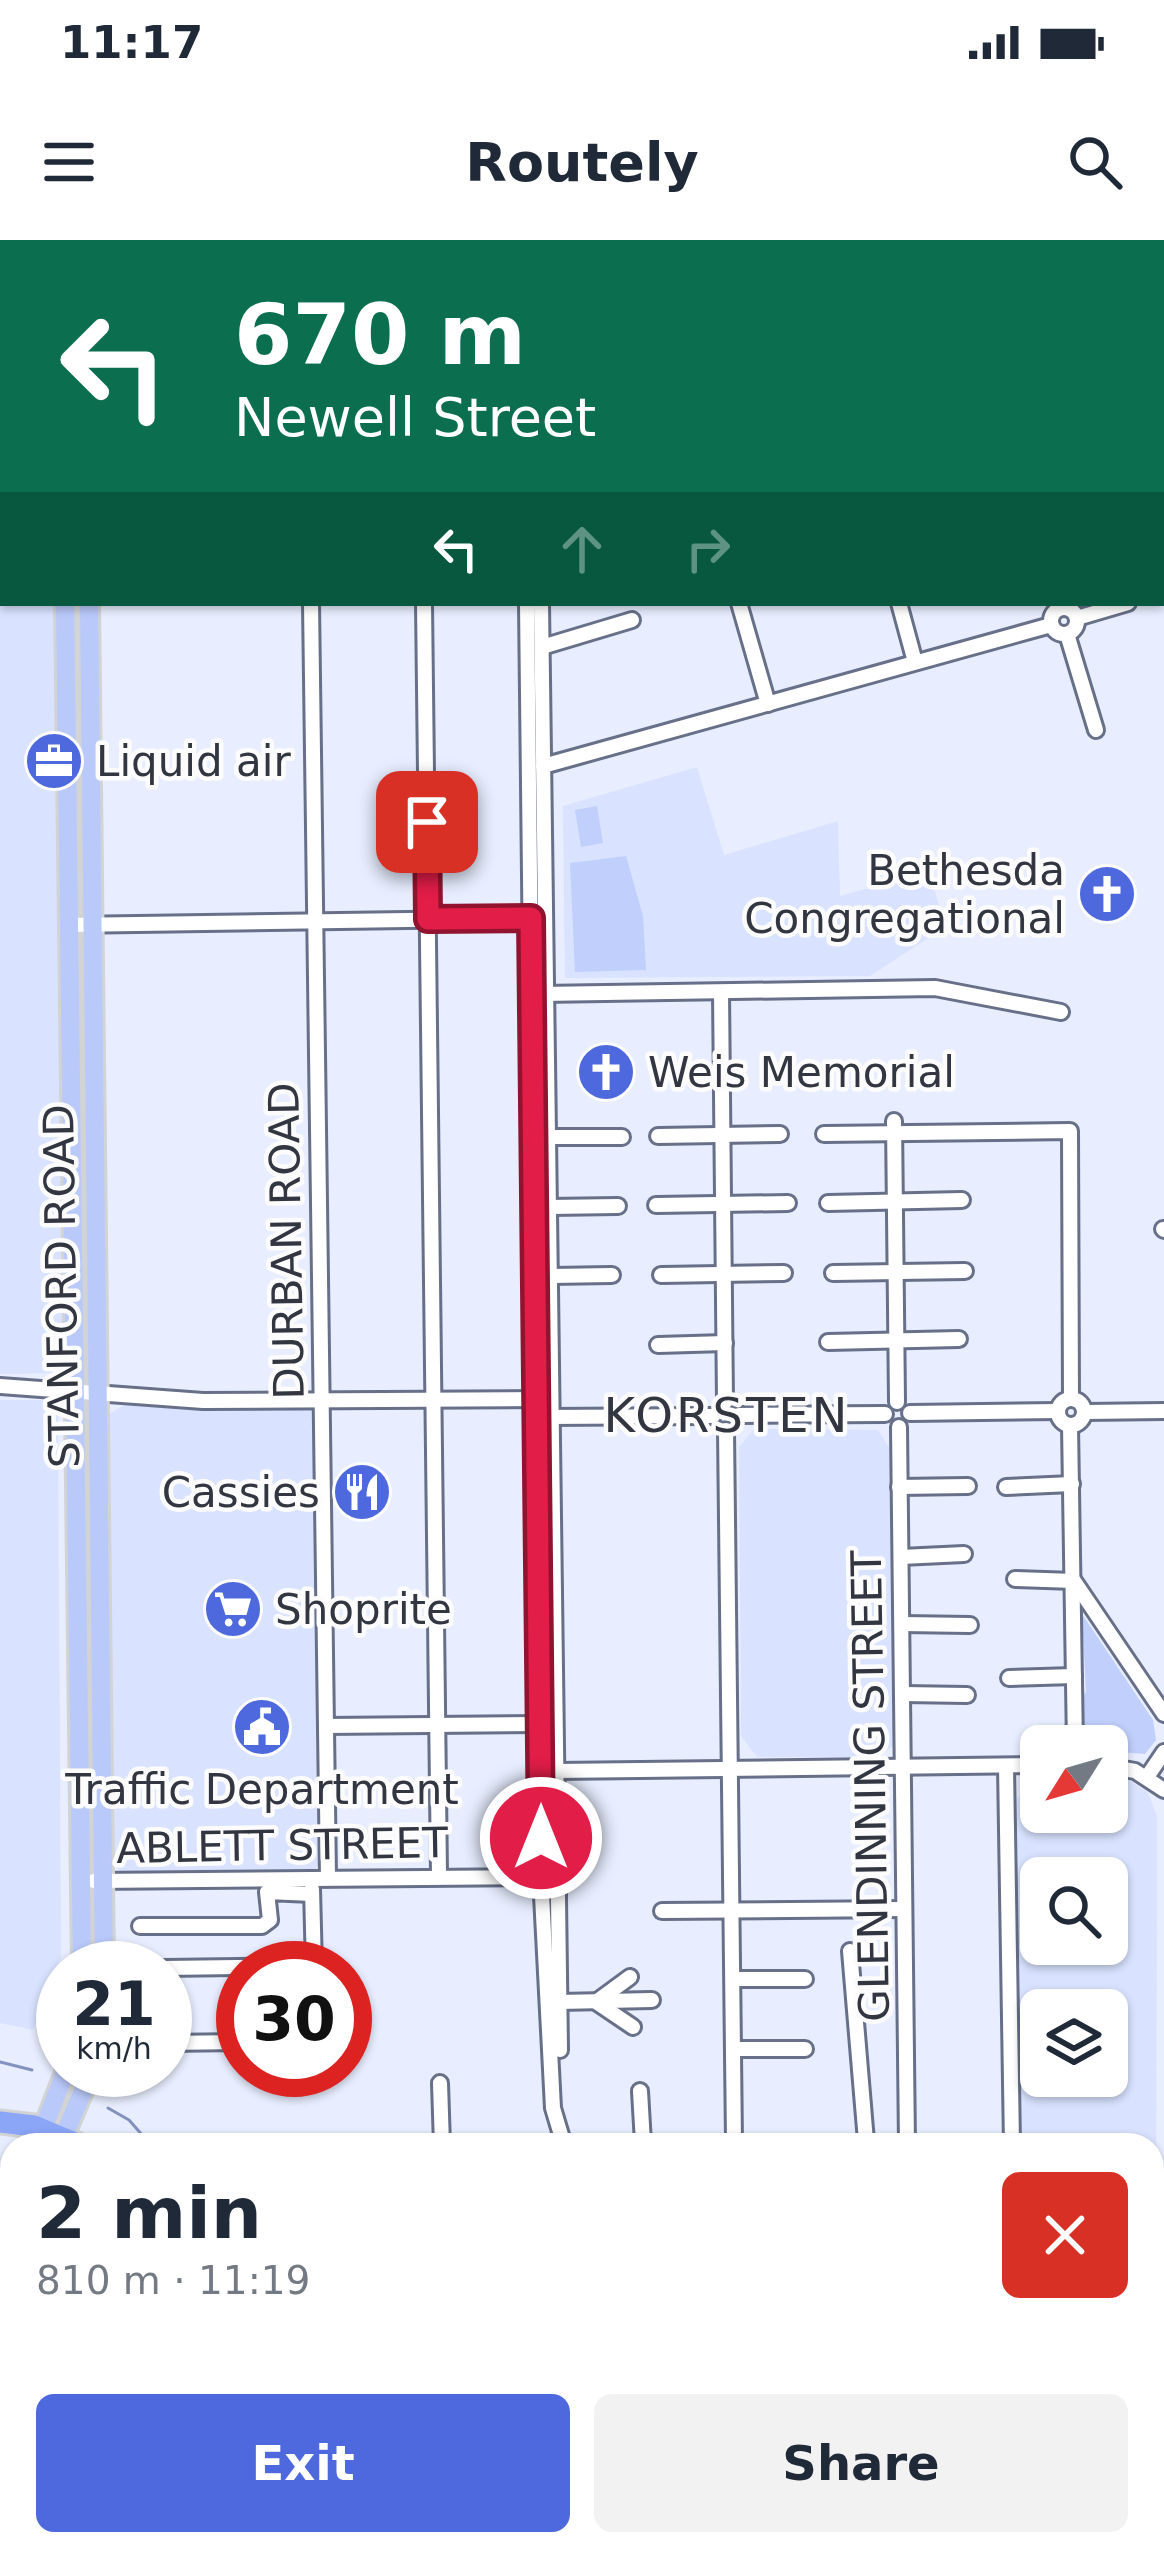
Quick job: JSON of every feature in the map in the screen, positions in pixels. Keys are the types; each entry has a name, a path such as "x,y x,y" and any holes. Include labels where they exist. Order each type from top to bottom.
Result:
{"highway":[{"path":"0,2122 33,2133"}],"main road":[{"name":"STANFORD ROAD","path":"65,606 82,1941"},
{"name":"STANFORD ROAD","path":"89,606 104,1941"},
{"path":"58,2133 63,2097"},
{"path":"61,2133 79,2097"}],"street":[{"name":"DURBAN ROAD","path":"311,606 326,1726 315,1941"},
{"path":"424,606 439,1875"},
{"path":"527,606 540,994 546,1417 542,1724 553,2108 561,2133"},
{"path":"538,918 544,766 541,606"},
{"path":"740,606 768,704"},
{"path":"899,606 915,662"},
{"path":"1051,625 1061,606 1077,618"},
{"path":"1066,634 1077,618 1118,606"},
{"path":"542,647 632,620"},
{"path":"544,766 1051,625 1066,634 1096,730"},
{"path":"69,925 538,918"},
{"path":"540,994 934,988 999,996 1061,1012"},
{"path":"712,1416 725,1402 721,992"},
{"path":"540,994 550,1207 545,1399"},
{"path":"725,1402 740,1415 885,1414 897,1402 894,1127"},
{"path":"824,1134 894,1127 1067,1129 1073,1155 1071,1398 1058,1411 910,1413 897,1402"},
{"path":"658,1136 780,1134"},
{"path":"548,1137 622,1137"},
{"path":"828,1203 962,1200"},
{"path":"656,1205 788,1203"},
{"path":"550,1207 618,1206"},
{"path":"832,1273 965,1271"},
{"path":"661,1275 784,1274"},
{"path":"550,1276 612,1275"},
{"path":"828,1342 959,1339"},
{"path":"658,1345 725,1343"},
{"path":"0,1386 98,1396 545,1399"},
{"path":"1071,1398 1082,1404 1084,1412"},
{"path":"1058,1411 1070,1425 1075,1725"},
{"path":"1070,1425 1084,1412 1164,1411"},
{"path":"885,1414 898,1427 910,1413"},
{"path":"726,1430 736,1425 740,1415"},
{"path":"546,1417 712,1416 726,1430 734,2133"},
{"name":"GLENDINNING STREET","path":"898,1427 907,2133"},
{"path":"546,1472 557,1771 549,1877 564,2133"},
{"path":"1006,1487 1072,1484"},
{"path":"899,1487 968,1486"},
{"path":"901,1557 964,1554"},
{"path":"1015,1580 1074,1581"},
{"path":"1074,1581 1164,1714"},
{"path":"902,1624 970,1625"},
{"path":"1009,1678 1074,1676"},
{"path":"903,1694 968,1695"},
{"path":"326,1726 542,1724"},
{"path":"1147,1777 1164,1752"},
{"path":"1006,1766 1012,2133"},
{"path":"557,1771 1020,1766"},
{"path":"1128,1772 1147,1777 1164,1793"},
{"name":"ABLETT STREET","path":"81,1882 318,1884 439,1875 549,1877"},
{"path":"140,1926 262,1926 270,1920 267,1892 318,1884"},
{"path":"662,1911 904,1909"},
{"path":"850,1951 865,2133"},
{"path":"596,2002 630,1977"},
{"path":"734,1979 805,1978"},
{"path":"559,2002 640,2001"},
{"path":"596,2002 633,2027"},
{"path":"734,2050 805,2049"},
{"path":"440,2083 442,2133"},
{"path":"640,2091 642,2133"}],"shaded area":[{"path":"0,606 56,606 65,1373 0,1374"},
{"path":"697,767 724,855 838,821 840,896 929,871 945,927 870,976 565,978 563,806"},
{"path":"597,806 603,843 581,847 575,810"},
{"path":"626,856 643,916 646,970 575,972 570,863"},
{"path":"0,1400 44,1400 58,1414 61,1941 36,1941 33,2030 0,2023"},
{"path":"126,1404 315,1405 322,1863 307,1875 131,1875 121,1873 111,1859 104,1417"},
{"path":"754,1429 878,1430 890,1449 895,1744 880,1757 757,1757 741,1736 739,1447"},
{"path":"1082,1614 1153,1720 1156,1740 1145,1754 1128,1753 1128,1725 1079,1725 1080,1699 1086,1692"},
{"path":"1128,1779 1148,1793 1157,1816 1156,2133 1020,2133 1017,1798 1020,1833 1128,1833"}],"waterway":[{"path":"0,2062 32,2070"},
{"path":"108,2108 140,2133"}],"place":[{"name":"Liquid air","path":"54,761"},
{"name":"Bethesda Congregational","path":"1107,894"},
{"name":"Weis Memorial","path":"606,1072"},
{"name":"Cassies","path":"362,1492"},
{"name":"Shoprite","path":"233,1609"},
{"name":"Traffic Department","path":"262,1727"}],"district":[{"name":"KORSTEN","path":"727,1415"}],"route":[{"path":"427,822 428,919 531,918 541,1838"}]}
